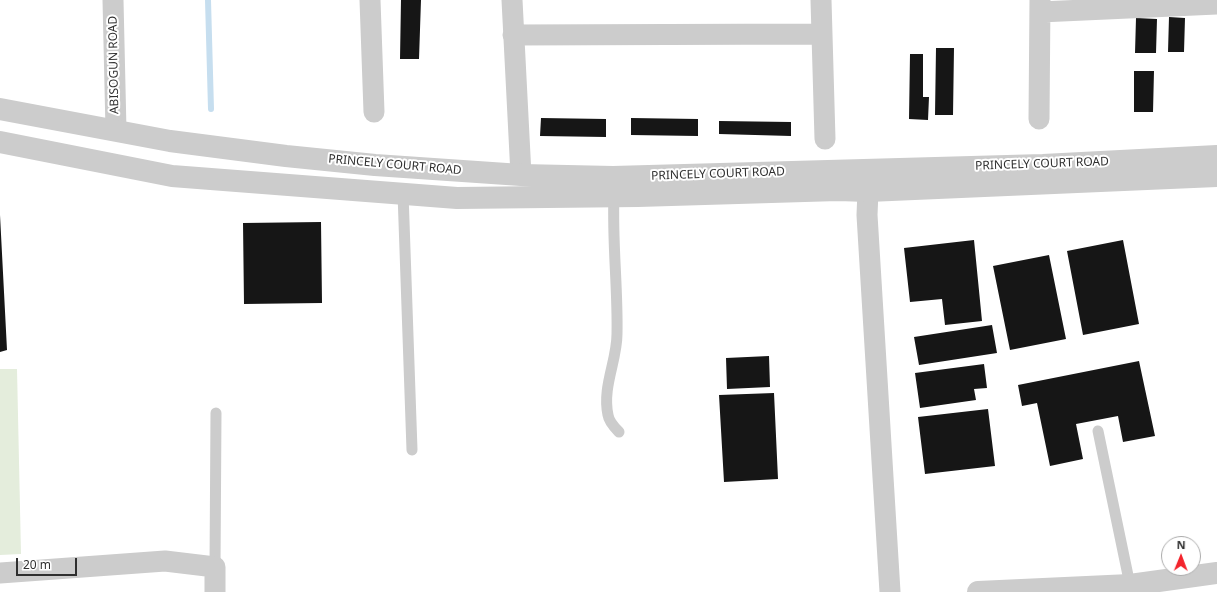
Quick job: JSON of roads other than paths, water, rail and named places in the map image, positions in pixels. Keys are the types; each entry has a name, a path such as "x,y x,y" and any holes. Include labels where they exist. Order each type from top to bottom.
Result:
{"street":[{"name":"ABISOGUN ROAD","path":"113,0 116,130"},
{"path":"370,0 374,112"},
{"path":"512,0 520,175"},
{"path":"822,0 825,138"},
{"path":"1039,119 1040,6 1217,4"},
{"path":"513,35 822,34"},
{"name":"PRINCELY COURT ROAD","path":"0,109 170,141 375,165 520,175 629,177 1043,165 1217,156"},
{"path":"0,142 172,176 457,198 614,196 838,190 868,191 1217,176"},
{"path":"868,191 868,215 890,592"},
{"path":"0,573 165,561 215,567 215,592"},
{"path":"978,592 1130,585 1217,573"}],"lane":[{"path":"402,193 412,450"},
{"path":"614,196 613,229 617,334 616,354 612,365 607,397 608,416 620,432"},
{"path":"215,567 216,412"},
{"path":"1098,431 1130,585"}],"waterway":[{"path":"208,0 211,109"}]}
